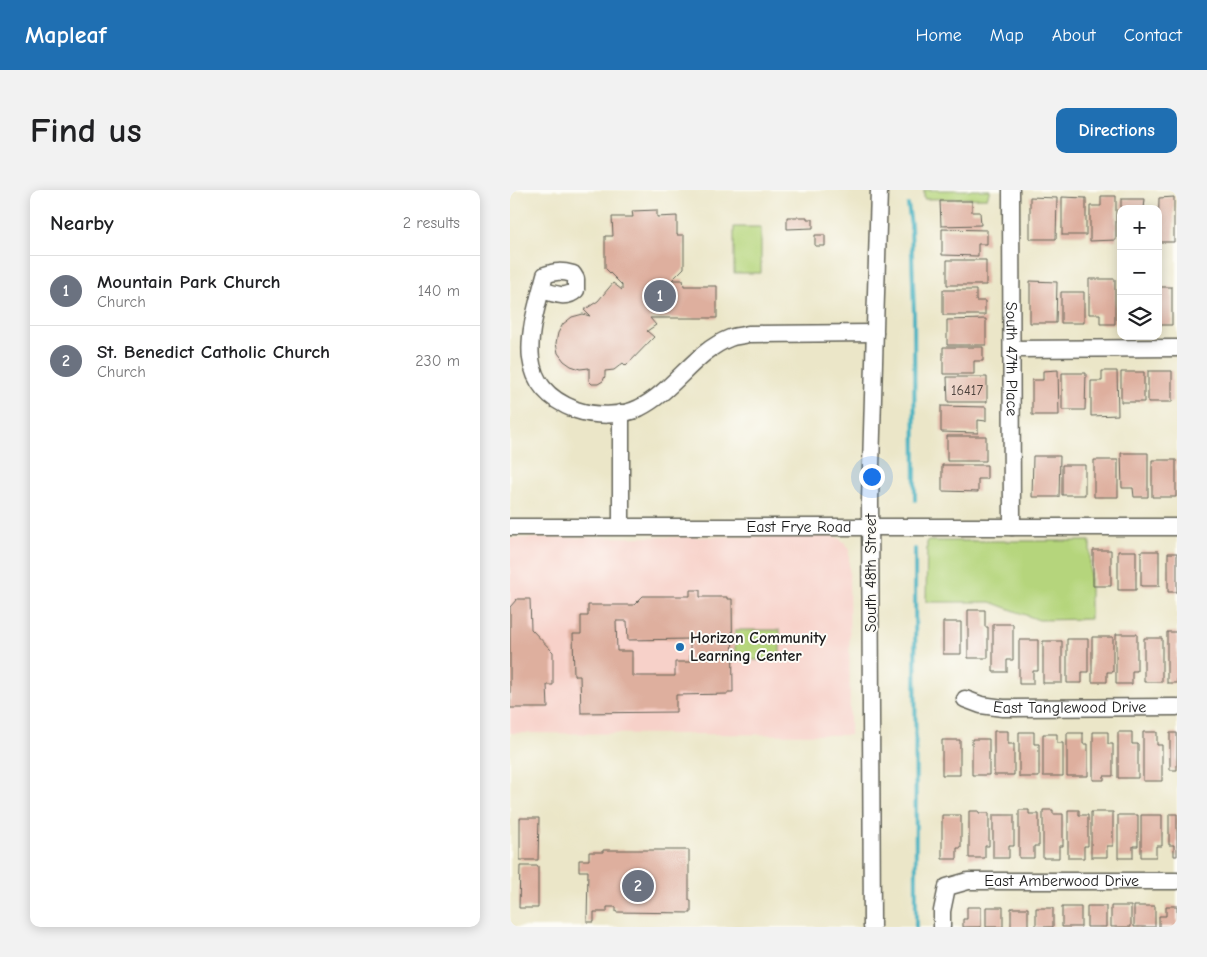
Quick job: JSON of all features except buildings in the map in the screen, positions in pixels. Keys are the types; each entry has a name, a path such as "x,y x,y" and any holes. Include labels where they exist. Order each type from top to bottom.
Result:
{"street":[{"name":"South 48th Street","path":"872,927 871,526 879,190"},
{"name":"South 47th Place","path":"1011,190 1012,527"},
{"path":"541,290 532,317 528,344 531,371 544,394 562,405 587,414 621,413 638,409 652,401 711,348 730,338 748,334 875,333"},
{"path":"1012,349 1177,348"},
{"path":"621,413 621,526"},
{"name":"East Frye Road","path":"510,527 1177,526"},
{"name":"East Tanglewood Drive","path":"965,698 981,705 1003,708 1177,707"},
{"name":"East Amberwood Drive","path":"942,927 942,911 946,887 968,881 1177,881"}],"shaded area":[{"name":"Horizon Community Learning Center","path":"831,536 839,538 849,550 850,735 510,733 510,538"}],"green space":[{"path":"924,190 990,190 987,198 924,199"},
{"path":"734,227 761,227 761,273 734,273"},
{"path":"927,541 1090,541 1090,619 1039,620 991,602 926,602"},
{"path":"735,630 780,630 780,660 735,660"}],"waterway":[{"path":"908,205 911,225 914,313 915,500"},
{"path":"915,549 916,927"}],"place":[{"name":"Mountain Park Church","path":"660,296"},
{"name":"Horizon Community Learning Center","path":"680,647"},
{"name":"St. Benedict Catholic Church","path":"638,886"}]}
